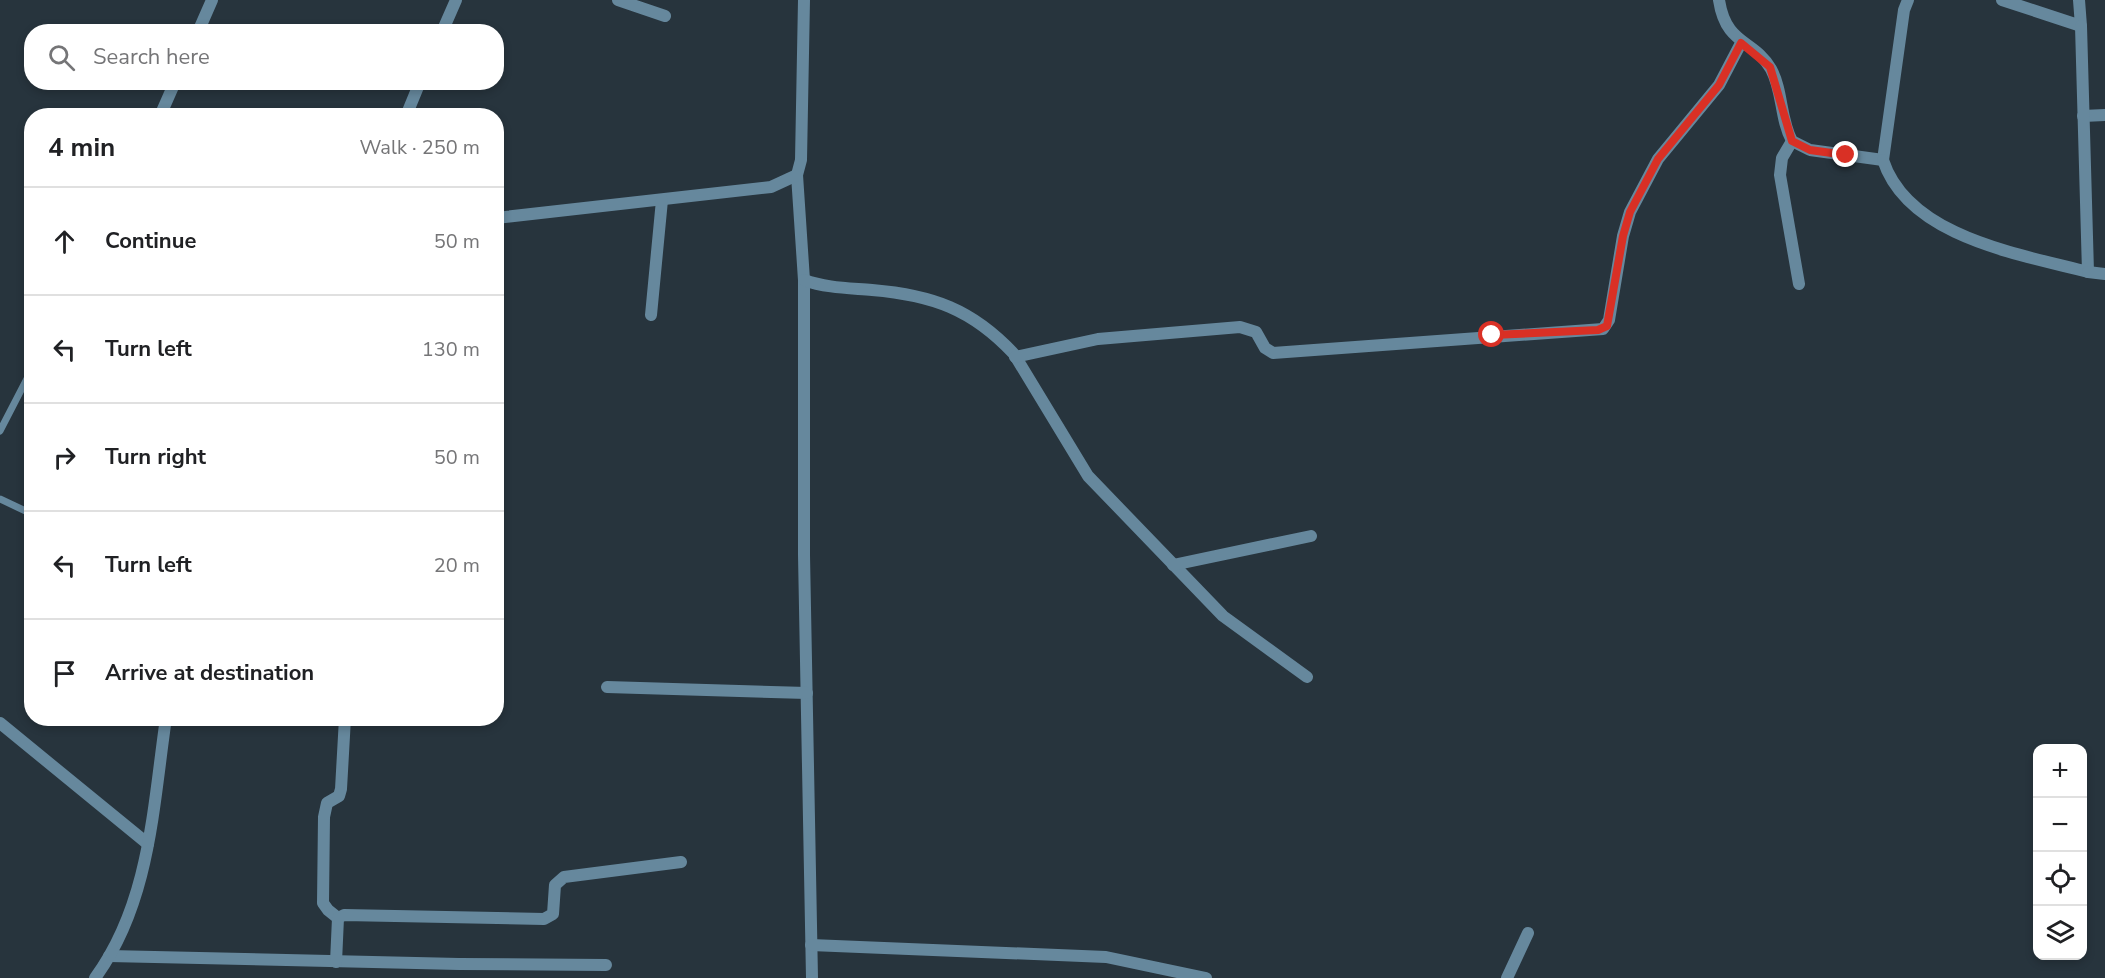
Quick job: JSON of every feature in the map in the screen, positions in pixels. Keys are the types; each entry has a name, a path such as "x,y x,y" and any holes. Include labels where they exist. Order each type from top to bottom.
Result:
{"street":[{"path":"202,24 212,0"},
{"path":"446,24 456,0"},
{"path":"618,0 665,16"},
{"path":"804,0 801,160 797,175 804,280 812,978"},
{"path":"1719,0 1727,26 1743,44 1770,67 1775,78 1787,132 1792,141 1810,150 1883,160"},
{"path":"1908,0 1904,10 1883,160 1888,178 1906,201 1957,232 2007,251 2088,272 2105,274"},
{"path":"2002,0 2081,26"},
{"path":"2079,0 2088,272"},
{"path":"1015,357 1098,339 1240,327 1256,332 1265,348 1273,353 1603,329 1610,320 1623,236 1630,212 1658,159 1719,85 1743,44"},
{"path":"164,108 171,90"},
{"path":"409,108 417,90"},
{"path":"2083,116 2105,115"},
{"path":"1792,141 1782,158 1780,175 1799,284"},
{"path":"504,217 771,187 797,175"},
{"path":"651,315 662,200"},
{"path":"804,280 828,286 906,293 952,307 975,319 998,337 1015,357 1088,476 1222,616 1307,677"},
{"path":"1173,565 1311,536"},
{"path":"607,687 807,693"},
{"path":"0,723 148,844"},
{"path":"95,978 109,956 141,884 165,726"},
{"path":"338,918 323,903 324,817 327,803 339,796 341,789 345,726"},
{"path":"338,918 357,914 426,918 544,919 553,914 555,885 564,877 681,862"},
{"path":"336,962 338,918"},
{"path":"1507,978 1528,933"},
{"path":"811,945 1106,957 1206,978"},
{"path":"109,956 336,962 606,965"},
{"path":"452,978 453,964"}],"lane":[{"path":"0,430 24,384"},
{"path":"0,499 24,510"}],"route":[{"path":"1492,335 1598,330 1607,326 1610,320 1623,236 1630,212 1658,159 1687,120 1719,85 1741,43 1762,58 1770,67 1778,87 1787,132 1792,141 1810,150 1846,155"}]}
